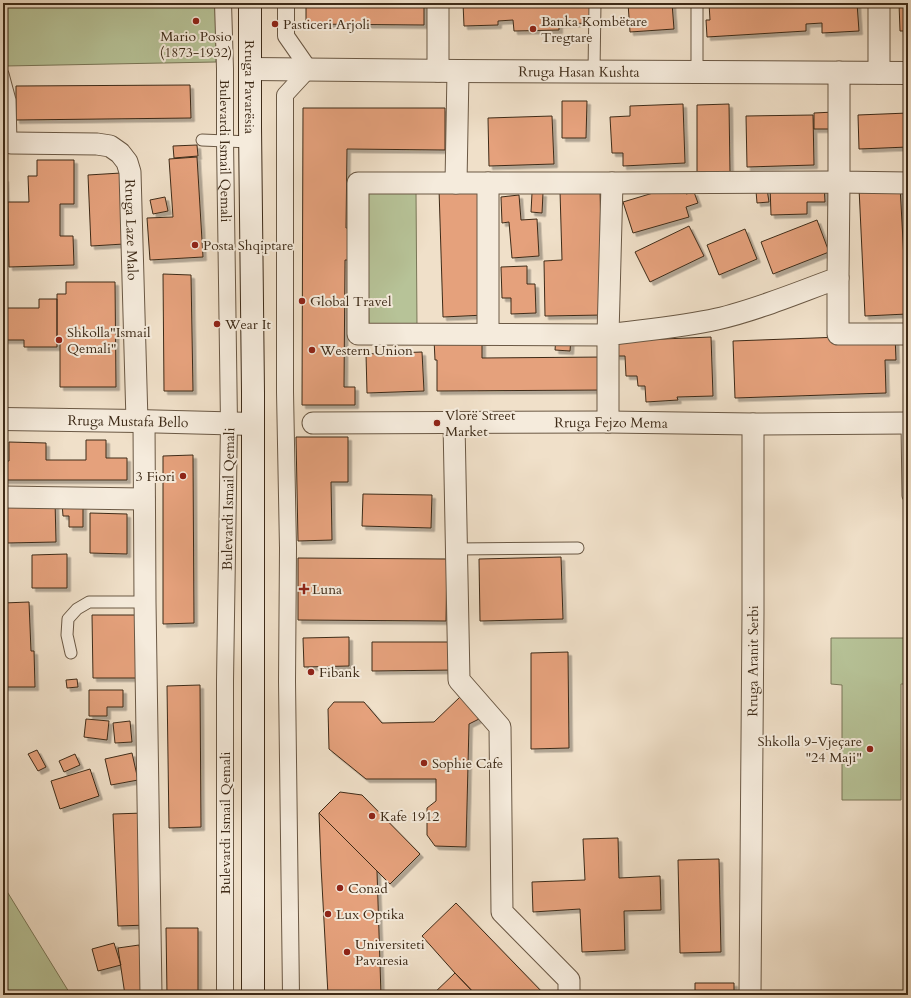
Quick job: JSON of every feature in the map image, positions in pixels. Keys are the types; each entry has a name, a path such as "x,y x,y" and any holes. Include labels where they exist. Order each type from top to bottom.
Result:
{"main road":[{"name":"Rruga Pavarësia","path":"250,3 250,142"},
{"name":"Rruga Hasan Kushta","path":"250,69 908,73"},
{"name":"Bulevardi Ismail Qemali","path":"250,142 253,424 253,995"},
{"name":"Rruga Mustafa Bello","path":"3,419 253,424"}],"street":[{"name":"Bulevardi Ismail Qemali","path":"223,3 229,423 225,666 225,995"},
{"path":"286,3 286,36 309,69 285,95 285,392 288,548 287,681 291,995"},
{"path":"438,3 448,71 456,183"},
{"path":"879,3 879,72"},
{"path":"839,72 838,334 908,334"},
{"name":"Rruga Laze Malo","path":"10,143 97,144 110,146 120,153 127,162 130,172 144,498 151,995"},
{"path":"838,278 751,309 717,319 608,335 358,334 358,183 908,183"},
{"path":"488,183 488,334"},
{"path":"608,422 608,335 612,183"},
{"name":"Rruga Fejzo Mema","path":"313,423 907,423"},
{"path":"454,423 459,680 500,727 502,912 569,980 569,995"},
{"name":"Rruga Aranit Serbi","path":"750,995 753,424"},
{"path":"3,498 144,498"}],"lane":[{"path":"594,72 595,3"},
{"path":"697,3 697,72"},
{"path":"3,74 10,100 10,143"},
{"path":"202,140 250,142"},
{"path":"907,423 908,496"},
{"path":"456,549 578,548"},
{"path":"71,653 67,635 68,619 77,609 89,602 145,602"}],"green space":[{"path":"3,3 217,3 216,62 5,66 3,64"},
{"path":"367,191 416,191 417,327 369,327"},
{"name":"Shkolla 9-Vjeçare \"24 Maji\"","path":"831,638 908,638 908,684 901,684 901,800 842,800 842,685 831,684"},
{"path":"3,885 69,992 64,995 9,995 3,985"}],"building":[{"path":"306,3 424,3 424,25 306,24"},
{"path":"463,3 591,3 591,23 559,24 559,30 514,31 513,20 498,21 498,25 464,26"},
{"path":"628,3 672,3 674,29 630,32"},
{"path":"709,3 857,3 859,31 822,33 822,23 806,24 806,31 707,37 706,20 710,20"},
{"path":"899,3 908,3 908,31 900,31"},
{"path":"190,85 191,118 16,120 16,86"},
{"path":"562,101 587,101 586,138 562,138"},
{"path":"683,104 685,163 623,166 623,153 612,153 610,117 630,116 630,106"},
{"path":"729,104 730,172 697,172 697,105"},
{"path":"303,108 445,108 445,150 347,149 346,228 354,228 354,260 345,260 344,387 355,387 355,405 302,405"},
{"path":"834,112 834,129 814,129 814,113"},
{"path":"908,113 908,147 859,149 858,115"},
{"path":"813,115 814,165 747,167 746,116"},
{"path":"552,116 554,164 489,166 488,118"},
{"path":"197,145 198,156 174,158 173,146"},
{"path":"197,157 203,257 150,260 147,218 173,217 169,159"},
{"path":"37,160 74,160 74,204 60,204 60,236 73,236 74,265 9,267 8,202 29,202 28,176 37,176"},
{"path":"121,173 124,244 91,246 88,175"},
{"path":"3,178 5,178 6,206 3,206"},
{"path":"824,183 825,202 807,202 807,214 771,215 770,185"},
{"path":"683,184 686,194 694,192 698,203 686,207 689,217 633,233 623,202"},
{"path":"900,186 907,314 865,316 859,188"},
{"path":"481,187 485,315 443,317 439,189"},
{"path":"767,189 769,202 757,203 756,191"},
{"path":"600,190 603,315 545,316 544,261 562,260 560,191"},
{"path":"532,193 543,193 542,213 531,212"},
{"path":"519,195 521,220 537,219 539,256 512,258 509,222 502,223 501,197"},
{"path":"165,197 168,211 153,214 150,200"},
{"path":"817,220 829,252 773,274 761,242"},
{"path":"689,226 704,256 650,282 635,252"},
{"path":"745,229 757,259 719,275 707,245"},
{"path":"527,266 527,284 535,284 536,313 511,314 511,298 502,298 501,267"},
{"path":"163,274 191,275 193,391 164,391"},
{"path":"66,282 115,282 116,387 60,387 60,339 57,339 57,294 66,294"},
{"path":"39,299 57,299 57,347 24,347 24,340 3,340 3,308 39,308"},
{"path":"895,335 896,360 885,360 886,393 735,398 733,341"},
{"path":"556,337 571,338 570,351 555,350"},
{"path":"711,337 713,396 677,397 678,400 646,402 645,386 638,386 637,376 626,376 625,356 616,356 615,341"},
{"path":"482,338 482,358 605,357 605,390 437,391 437,360 435,360 434,339"},
{"path":"422,352 424,391 367,393 366,354"},
{"path":"296,437 348,437 348,482 331,482 332,540 298,541"},
{"path":"86,440 106,440 106,458 127,458 127,480 3,480 3,461 9,461 9,442 46,443 46,460 86,460"},
{"path":"193,455 194,623 163,624 163,456"},
{"path":"363,494 432,495 431,528 362,526"},
{"path":"55,500 56,542 7,543 6,501"},
{"path":"83,500 83,527 69,527 69,516 63,516 62,503"},
{"path":"90,513 127,514 127,554 90,553"},
{"path":"67,554 67,588 32,588 32,555"},
{"path":"561,557 563,619 480,621 479,559"},
{"path":"298,558 447,559 446,621 298,620"},
{"path":"29,602 31,651 34,651 35,687 3,687 3,603"},
{"path":"92,615 136,615 136,678 93,678"},
{"path":"349,637 349,666 304,667 303,638"},
{"path":"372,642 455,642 455,670 372,671"},
{"path":"568,652 569,748 531,749 531,653"},
{"path":"77,679 78,687 67,688 66,680"},
{"path":"200,685 201,827 169,828 167,686"},
{"path":"89,690 123,690 123,707 107,707 107,716 89,716"},
{"path":"460,697 481,718 469,724 466,847 435,846 427,835 427,808 436,801 436,779 366,779 329,749 328,709 334,702 364,702 382,723 434,722"},
{"path":"86,719 109,721 107,740 84,737"},
{"path":"130,721 132,742 115,743 113,723"},
{"path":"37,750 46,767 38,771 28,754"},
{"path":"132,753 138,780 111,785 105,759"},
{"path":"75,754 80,765 64,772 59,761"},
{"path":"90,769 99,796 60,809 51,781"},
{"path":"340,792 362,795 420,854 390,884 319,813"},
{"path":"144,813 148,925 118,926 113,814"},
{"path":"319,813 377,871 381,995 328,995"},
{"path":"618,838 619,878 660,876 661,910 624,911 625,950 582,952 580,909 533,912 532,882 585,880 583,839"},
{"path":"719,859 721,952 680,953 678,860"},
{"path":"456,903 545,995 476,995 422,936"},
{"path":"166,928 198,928 198,995 167,995"},
{"path":"114,943 121,965 98,971 92,949"},
{"path":"139,945 147,995 125,995 118,948"},
{"path":"455,973 476,995 432,995"},
{"path":"695,983 734,983 734,995 695,995"}],"place":[{"name":"Mario Posio (1873-1932)","path":"196,21"},
{"name":"Pasticeri Arjoli","path":"275,24"},
{"name":"Banka Kombëtare Tregtare","path":"533,29"},
{"name":"Posta Shqiptare","path":"195,245"},
{"name":"Global Travel","path":"302,301"},
{"name":"Wear It","path":"217,324"},
{"name":"Shkolla\"Ismail Qemali\"","path":"59,340"},
{"name":"Western Union","path":"312,350"},
{"name":"Vlorë Street Market","path":"437,423"},
{"name":"3 Fiori","path":"183,476"},
{"name":"Luna","path":"304,589"},
{"name":"Fibank","path":"311,672"},
{"name":"Shkolla 9-Vjeçare \"24 Maji\"","path":"870,749"},
{"name":"Sophie Cafe","path":"424,763"},
{"name":"Kafe 1912","path":"372,816"},
{"name":"Conad","path":"340,888"},
{"name":"Lux Optika","path":"328,914"},
{"name":"Universiteti Pavaresia","path":"347,952"}]}
